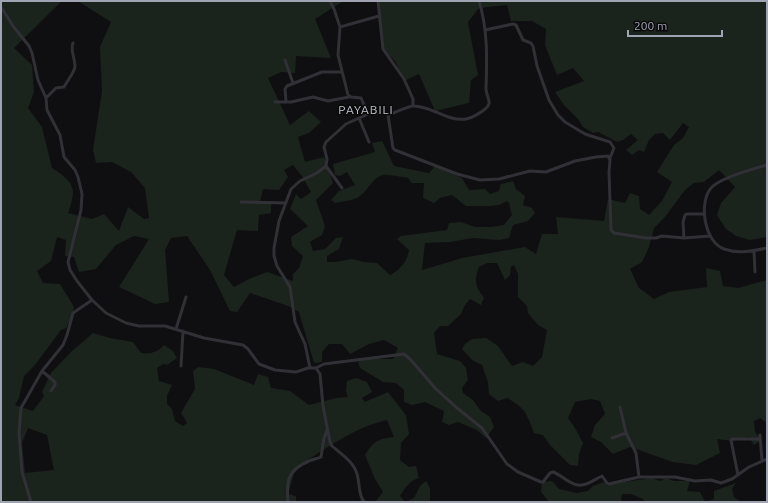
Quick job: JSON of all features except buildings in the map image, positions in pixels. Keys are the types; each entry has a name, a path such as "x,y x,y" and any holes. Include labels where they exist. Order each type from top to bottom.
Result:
{"street":[{"path":"330,1 340,27 338,55 349,97"},
{"path":"378,1 383,49 404,78 413,99 413,106"},
{"path":"310,368 305,344 295,322 289,284 277,266 274,256 276,233 291,189 296,184 317,173 326,166 327,160 324,147 326,142 346,124 368,114 382,112 388,115 413,106 428,108 445,116 460,119 473,117 488,106 489,102 486,91 487,49 484,16 479,1"},
{"path":"1,7 32,52 38,80 46,98 48,112 60,135 64,157 76,173 82,194 81,210 68,262 69,266 77,281 92,300 111,317 139,326 166,326 204,338 242,345 248,349 259,364 268,369 292,372 316,368 324,364 404,354 457,408 482,428 503,460 518,472 542,482 550,473 553,472 574,485 580,486 602,476 609,484 639,477 674,477 695,481 711,480 721,483 728,481 749,467 767,459"},
{"path":"340,27 379,16"},
{"path":"485,30 513,24 516,25 523,40 531,43 533,46 538,70 554,111 561,119 571,126 585,134 610,142 614,148 610,158 612,232 616,234 646,238 656,238 662,236 684,238 710,236"},
{"path":"46,98 56,88 64,87 74,70 72,52 73,43"},
{"path":"285,60 293,83"},
{"path":"286,102 285,89 287,86 322,72 342,72"},
{"path":"275,102 313,98 328,101 349,97 361,98 368,114"},
{"path":"388,115 393,148 395,150 457,174 480,180 499,179 530,171 549,172 575,161 606,156 610,158"},
{"path":"359,118 369,142"},
{"path":"767,165 744,172 714,186 708,194 704,214 710,236 717,245 724,249 744,252 767,248"},
{"path":"326,166 342,188"},
{"path":"240,202 286,203"},
{"path":"684,238 683,222 685,215 704,214"},
{"path":"754,251 755,272"},
{"path":"176,329 186,297"},
{"path":"31,502 22,472 19,433 23,404 42,371 63,345 73,313 92,300"},
{"path":"181,366 183,331"},
{"path":"316,368 320,374 323,406 331,444 356,470 360,494 364,502"},
{"path":"42,371 55,382 55,385 51,391"},
{"path":"620,407 626,433 636,453 639,477"},
{"path":"288,502 287,494 291,473 295,468 308,461 321,458 324,438 327,430"},
{"path":"612,438 626,433"},
{"path":"760,435 762,460"},
{"path":"738,475 731,440 760,439"}],"shaded area":[{"path":"1,1 62,1 14,48 32,65 34,92 28,108 42,127 52,168 70,182 72,187 73,198 68,213 92,219 104,214 119,231 128,207 144,219 149,218 145,188 131,172 112,162 96,163 93,150 102,91 100,47 111,22 78,1 342,1 315,19 331,58 296,56 295,73 281,72 268,78 290,125 309,111 321,122 309,133 298,137 305,162 324,157 333,183 316,200 325,226 322,235 310,242 313,251 325,249 336,238 343,237 339,249 327,256 327,262 352,259 377,263 390,275 403,265 407,258 409,250 397,239 401,236 447,230 449,223 461,222 475,227 504,225 512,215 509,203 507,201 499,205 466,206 452,195 440,198 434,203 423,198 424,183 412,183 408,178 387,175 376,178 357,198 335,203 331,200 339,191 355,185 347,172 340,176 335,175 333,164 375,152 372,143 382,141 394,166 429,173 435,166 462,178 469,190 485,189 490,194 499,191 501,184 513,181 516,189 525,196 523,205 532,208 535,213 528,221 513,225 509,238 499,240 473,238 450,242 425,243 422,270 462,258 525,247 536,254 542,234 558,234 556,217 604,221 608,199 625,203 630,193 639,196 640,209 649,215 662,201 672,182 657,172 674,145 683,138 689,127 683,123 670,140 663,133 655,134 649,140 644,152 639,150 632,155 626,150 638,140 631,134 623,140 617,142 598,132 593,133 583,127 555,92 584,81 573,68 557,75 545,45 546,29 532,21 511,21 507,5 479,8 468,22 478,75 471,80 469,103 435,111 419,74 404,81 395,61 384,50 379,1 767,1 767,237 750,240 736,236 726,229 717,215 721,203 735,187 719,170 704,182 694,183 685,190 665,217 654,228 649,247 642,262 630,269 639,288 654,299 669,292 707,287 706,268 720,271 723,286 738,288 767,280 767,423 760,418 754,421 755,432 762,440 754,445 749,437 733,441 717,439 720,453 696,465 673,462 630,447 613,454 601,442 591,437 595,425 605,414 600,401 591,399 575,402 568,418 583,443 579,454 578,466 570,465 550,445 543,435 534,433 522,408 507,398 498,401 489,394 488,382 482,365 472,360 462,349 465,344 472,339 486,338 498,346 512,366 523,362 533,366 542,357 547,330 538,325 528,313 527,306 518,297 518,274 514,265 511,267 510,275 505,280 497,263 487,263 479,267 476,276 476,283 484,298 481,305 470,299 465,305 461,314 448,326 440,326 434,333 437,354 460,361 466,368 468,380 462,388 463,393 473,400 480,410 490,417 494,427 486,438 477,430 458,422 449,425 442,422 444,411 425,402 412,405 404,402 404,390 396,383 383,382 360,368 358,362 366,359 393,359 398,348 384,340 369,344 350,354 342,344 329,344 322,352 322,362 314,363 299,312 288,306 250,293 237,312 230,311 210,270 187,236 171,238 165,250 169,302 155,304 119,287 149,239 134,236 116,245 96,269 79,272 74,257 65,256 66,240 57,237 51,261 37,271 43,283 60,284 74,307 71,319 66,328 61,330 35,365 24,376 19,398 15,405 33,411 44,396 42,392 51,373 71,352 93,333 133,342 141,353 159,350 164,345 173,351 177,358 167,365 163,364 157,368 159,381 172,385 167,396 167,404 172,409 175,421 183,426 187,423 181,413 195,389 193,371 198,367 214,369 254,385 258,374 268,377 271,388 290,391 309,405 336,398 348,397 346,391 347,381 356,378 367,382 372,392 362,398 365,402 388,392 406,415 409,434 401,443 400,460 409,467 416,466 419,478 410,483 400,496 405,502 375,502 383,492 375,479 365,455 376,442 394,437 387,420 375,423 353,433 300,465 295,470 288,494 296,496 296,502 1,502","holes":["293,165 302,176 311,192 301,199 296,194 290,209 308,226 291,237 292,246 303,256 299,268 293,274 293,281 267,272 234,287 224,275 237,230 258,231 259,215 271,213 271,203 260,202 263,189 279,190 288,177 284,170","28,428 47,435 54,470 25,473 22,443"]},
{"path":"652,478 660,481 666,478 674,481 690,481 687,491 700,492 705,502 645,502 643,499 631,494 622,494 621,502 549,502 541,492 542,482 552,481 559,489 577,493 588,491 593,486 604,482 609,484"},
{"path":"426,481 430,488 430,502 405,502 414,498 420,486"},
{"path":"736,483 732,489 734,497 741,502 705,502 714,499 714,491"}],"district":[{"name":"PAYABILI","path":"366,109"}]}
